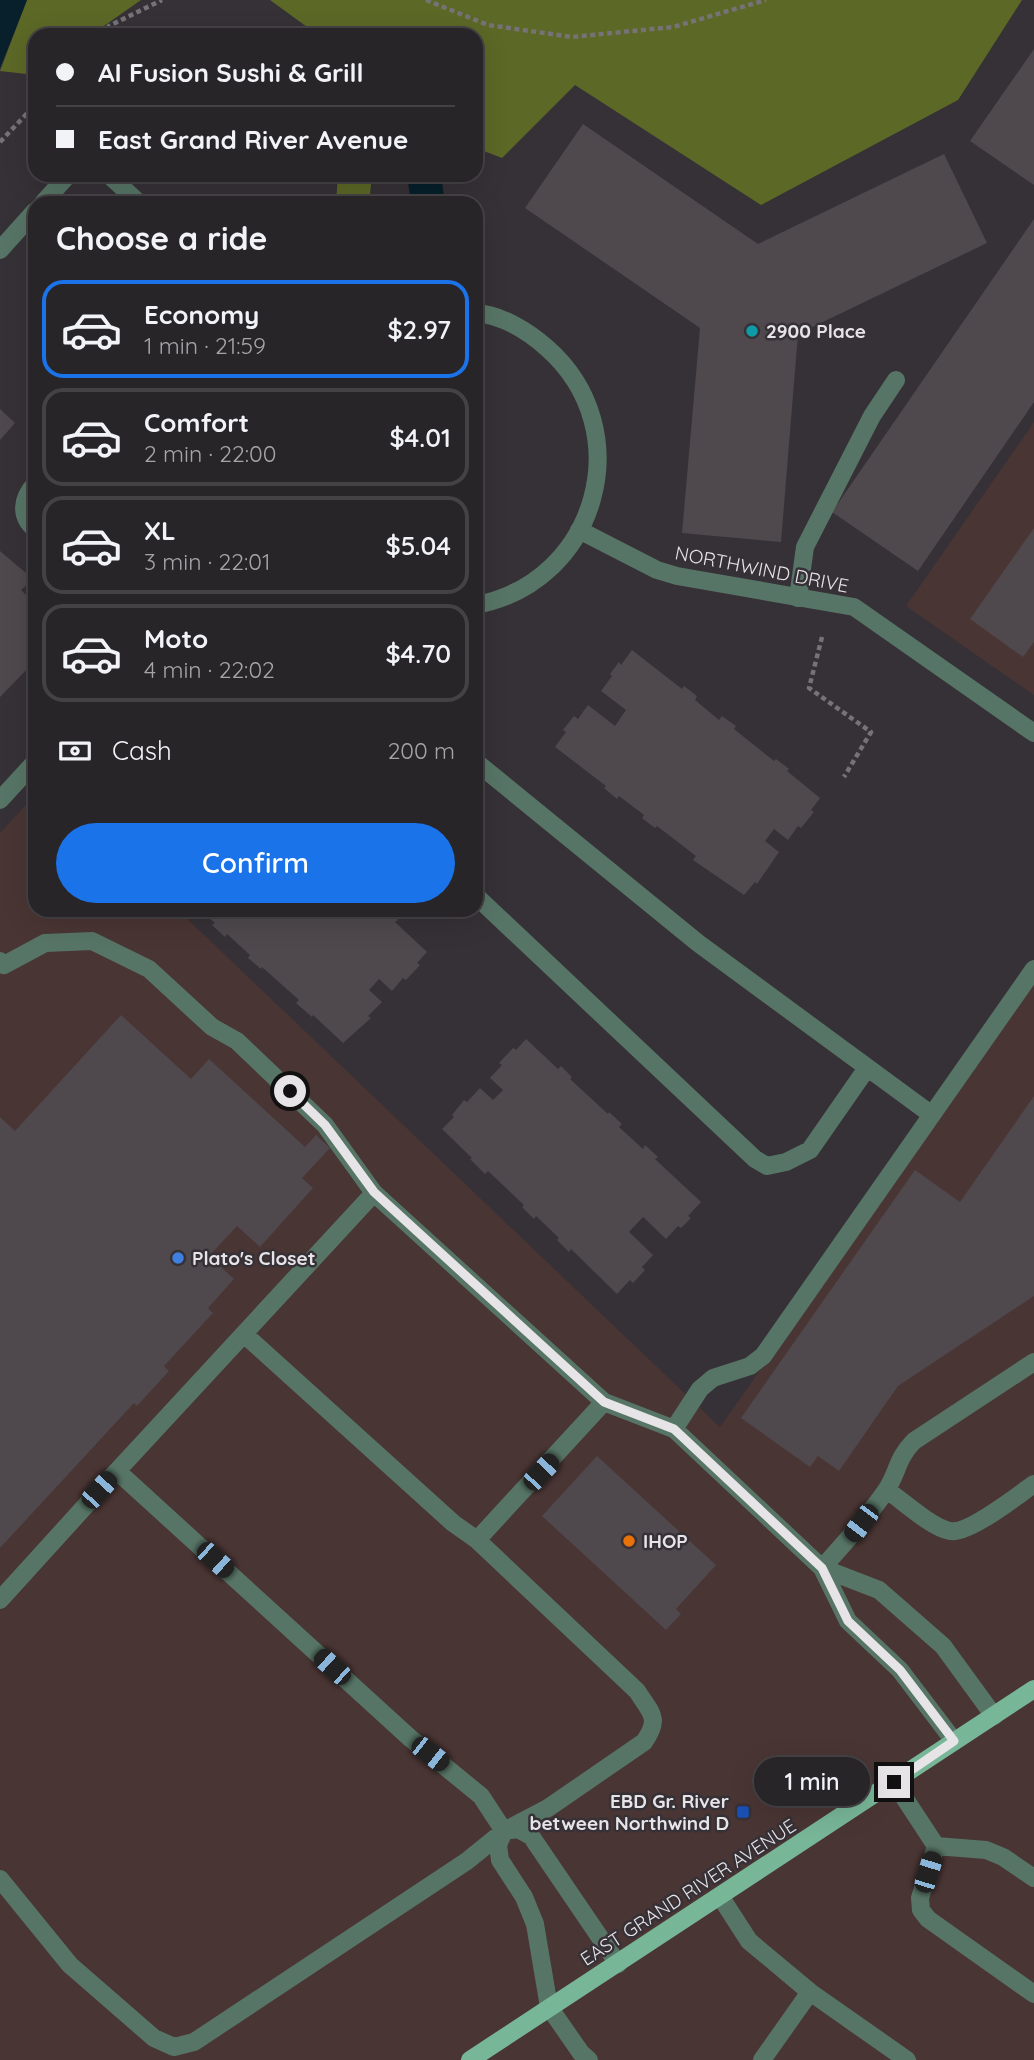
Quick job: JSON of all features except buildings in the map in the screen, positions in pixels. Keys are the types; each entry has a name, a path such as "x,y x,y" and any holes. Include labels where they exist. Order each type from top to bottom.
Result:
{"main road":[{"name":"EAST GRAND RIVER AVENUE","path":"470,2060 1034,1689"}],"street":[{"path":"49,196 62,182"},
{"path":"116,182 132,196"},
{"path":"0,250 28,219"},
{"path":"483,314 530,333 566,364 589,405 599,456 591,507 566,552 527,586 483,602"},
{"path":"798,598 805,547 872,416 896,380"},
{"path":"28,492 23,510 28,520"},
{"name":"NORTHWIND DRIVE","path":"579,530 657,570 677,576 854,607 1034,733"},
{"path":"483,768 698,943 932,1115"},
{"path":"0,800 28,770"},
{"path":"483,903 755,1159 767,1166 786,1162 810,1150 867,1068"},
{"path":"1,966 45,943 92,942 149,969 212,1027 237,1041 325,1125 374,1192 604,1402 674,1429 822,1568 848,1621 900,1670 954,1741"},
{"path":"674,1429 712,1378 750,1366 763,1356 1034,969"},
{"path":"0,1600 374,1192"},
{"path":"0,1880 70,1965 154,2038 174,2047 194,2042 437,1881 504,1831 548,1808 644,1742 653,1728 653,1716 637,1691 477,1540 453,1523 244,1334"},
{"path":"822,1568 849,1539 887,1490 903,1452 914,1441 1034,1362"},
{"path":"477,1540 604,1402"},
{"path":"117,1471 410,1738 481,1796 504,1831"},
{"path":"887,1490 940,1527 953,1532 969,1528 1034,1485"},
{"path":"822,1568 879,1590 943,1646 994,1716"},
{"path":"894,1782 936,1846"},
{"path":"504,1831 519,1829 531,1836 618,1964"},
{"path":"504,1831 498,1845 500,1860 524,1897 535,1924 549,2007 581,2053 589,2060"},
{"path":"936,1846 986,1850 1003,1857 1034,1878"},
{"path":"936,1846 920,1898 921,1910 929,1919 1034,1994"},
{"path":"720,1896 750,1941 810,1992 906,2060"},
{"path":"761,2060 810,1992"}],"path":[{"path":"107,28 162,0"},
{"path":"426,0 488,25 572,37 673,27 766,0"},
{"path":"0,142 28,112"},
{"path":"822,637 809,688 871,732 844,777"}],"shaded area":[{"path":"1034,422 1034,695 906,606"},
{"path":"28,803 28,917 185,917 720,1427 1034,981 1034,2060 0,2060 0,833"}],"green space":[{"path":"27,0 141,0 101,28 28,28 28,74 0,71"},
{"path":"270,0 1022,0 958,100 761,205 575,85 502,158 483,151 483,28 308,28"},
{"path":"338,182 371,182 370,196 336,196"}],"water":[{"path":"0,0 27,0 0,68"},
{"path":"408,182 442,182 444,196 410,196"}],"place":[{"name":"2900 Place","path":"752,331"},
{"name":"Plato's Closet","path":"178,1258"},
{"name":"IHOP","path":"629,1541"},
{"name":"EBD Gr. River between Northwind D","path":"743,1812"}],"route":[{"path":"290,1091 325,1125 374,1192 604,1402 674,1429 822,1568 848,1621 900,1670 954,1741 894,1782"}]}
